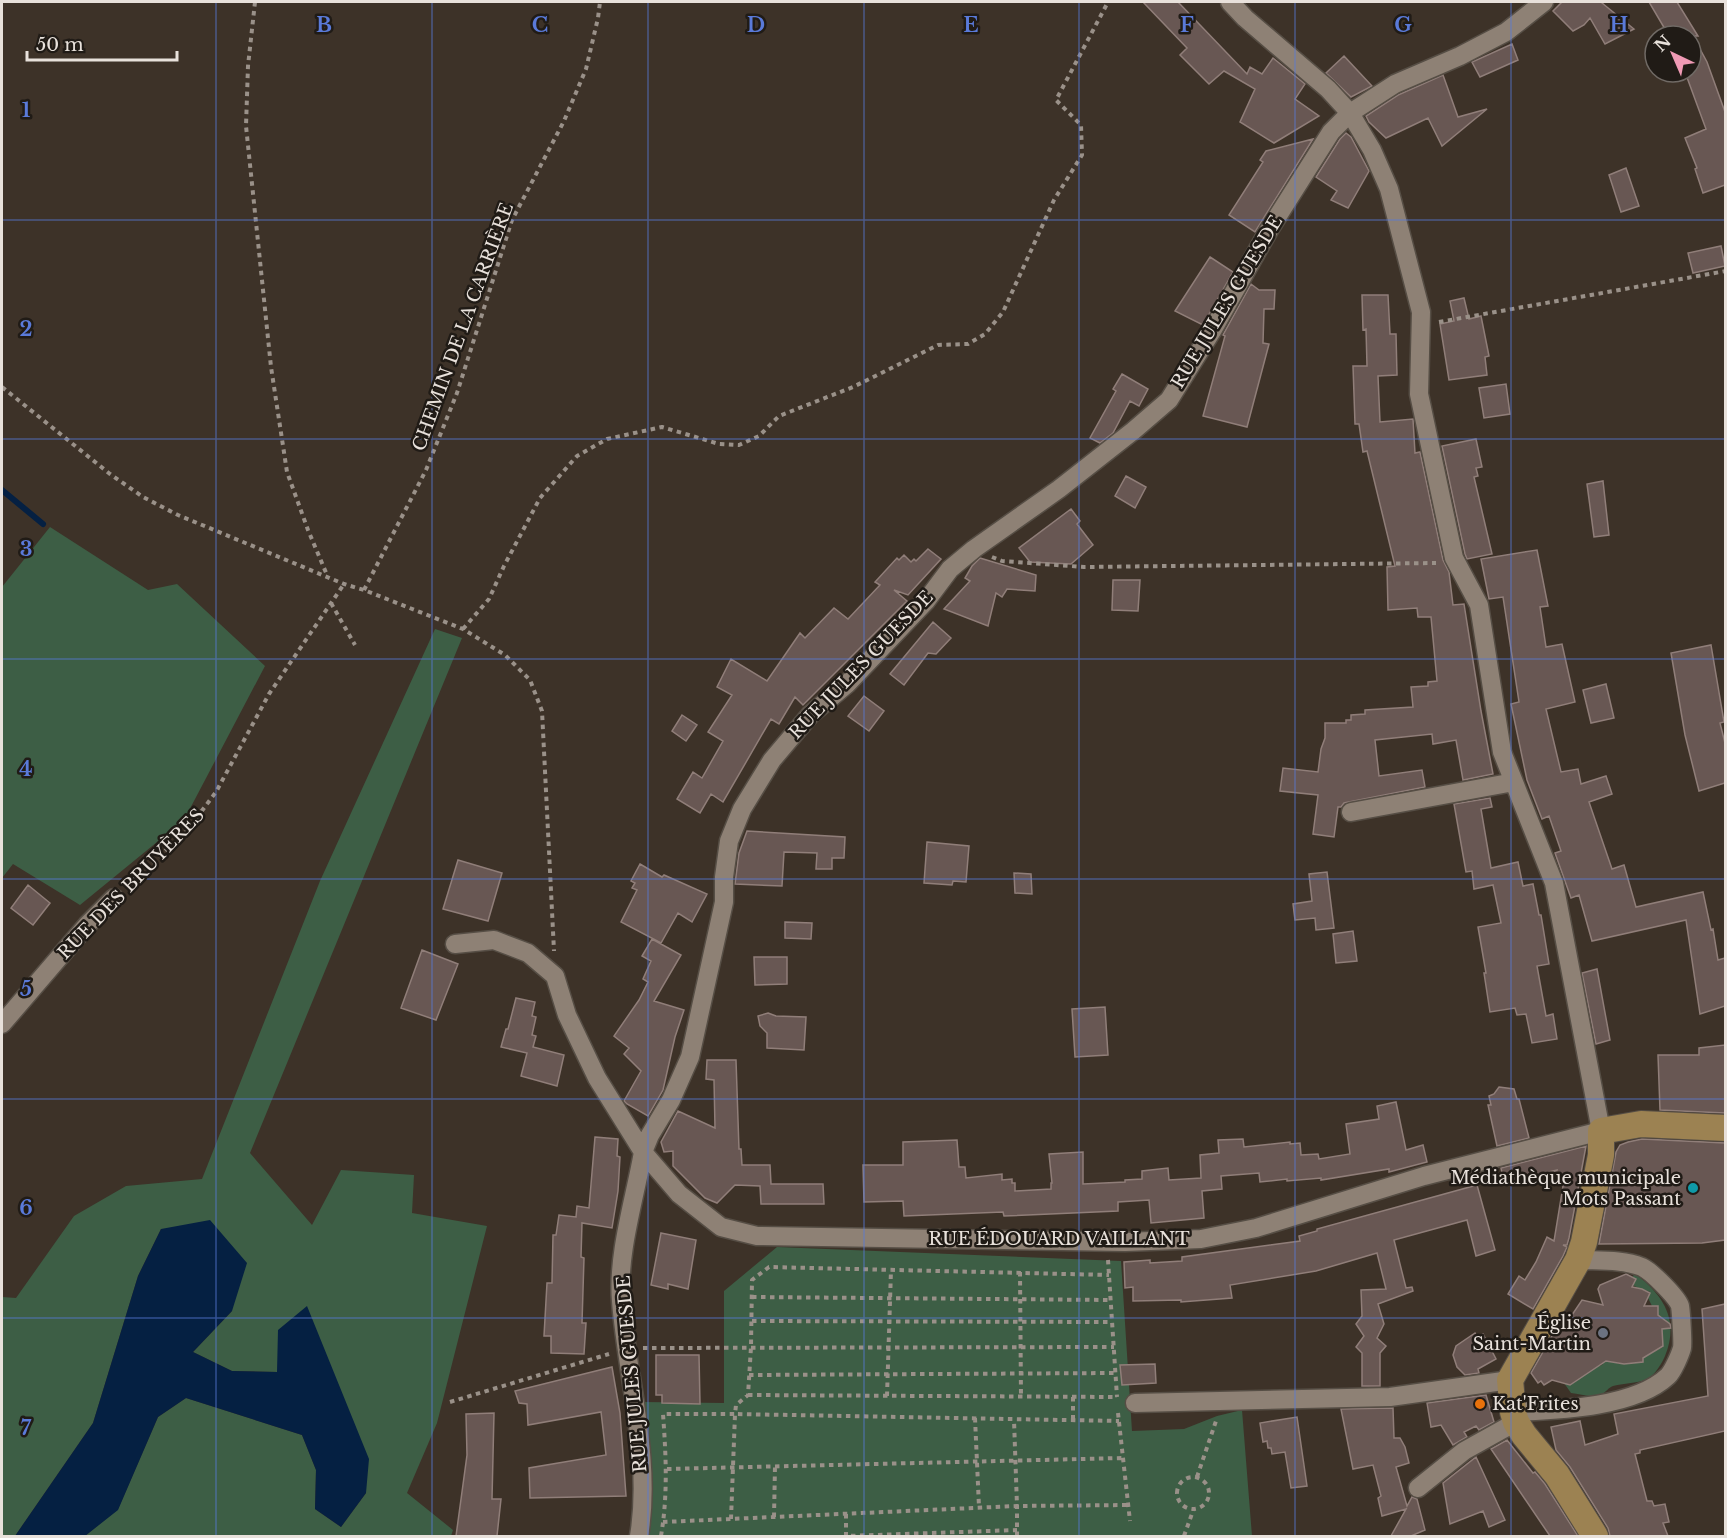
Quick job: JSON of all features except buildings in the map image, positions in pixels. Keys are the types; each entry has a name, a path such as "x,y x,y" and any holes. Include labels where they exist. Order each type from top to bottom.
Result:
{"street":[{"path":"1230,2 1245,18 1328,89 1350,113 1363,133 1389,189 1421,312 1419,393 1454,558 1479,605 1502,752 1554,883 1601,1131 1601,1155 1584,1242 1578,1260 1510,1380 1515,1417 1524,1435 1557,1475 1595,1536"},
{"name":"RUE JULES GUESDE","path":"639,1536 643,1511 642,1468 621,1299 622,1259 643,1152 650,1135 671,1100 690,1057 724,902 724,876 729,841 742,809 772,760 810,715 847,684 926,601 950,569 974,549 1059,489 1133,431 1168,400 1212,331 1269,230 1331,132 1350,113 1395,84 1460,56 1506,32 1544,2"},
{"path":"1351,812 1514,782"},
{"name":"RUE DES BRUYÈRES","path":"2,1024 87,925 114,898"},
{"path":"455,944 494,940 528,953 555,976"},
{"name":"RUE ÉDOUARD VAILLANT","path":"555,976 567,1015 597,1078 643,1152 679,1194 721,1227 757,1236 1108,1242 1201,1239 1256,1228 1424,1176 1601,1131"},
{"path":"1601,1131 1641,1124 1725,1128"},
{"path":"1418,1488 1464,1451 1515,1417 1615,1401 1648,1390 1669,1375 1682,1347 1680,1305 1657,1278 1644,1268 1624,1262 1578,1260"},
{"path":"1135,1403 1390,1398 1510,1380"}],"path":[{"path":"255,2 248,66 246,126 272,367 287,472 327,576"},
{"name":"CHEMIN DE LA CARRIÈRE","path":"364,590 426,470 453,404 512,220 564,121 586,69 600,2"},
{"path":"464,629 489,599 540,498 577,456 607,439 663,427 719,444 739,445 759,436 779,416 853,387 938,345 968,344 985,334 1004,312 1054,200 1082,155 1081,125 1056,100 1108,2"},
{"path":"1421,325 1725,271"},
{"path":"2,387 110,474 143,497 178,515 344,584 464,629 505,655 530,680 542,711 555,976"},
{"path":"974,549 1002,561 1084,567 1442,563 1454,558"},
{"name":"RUE DES BRUYÈRES","path":"114,898 186,832 216,792 269,694 344,584"},
{"path":"331,603 355,645"},
{"path":"1108,1242 1117,1397 1130,1521"},
{"path":"748,1395 752,1280 769,1267 1109,1275"},
{"path":"887,1396 891,1270"},
{"path":"1020,1272 1021,1397"},
{"path":"752,1297 1111,1300"},
{"path":"752,1322 1112,1322"},
{"path":"450,1402 627,1348 1114,1347"},
{"path":"749,1375 1116,1373"},
{"path":"731,1519 736,1405 748,1395 1117,1397"},
{"path":"1073,1397 1073,1420"},
{"path":"1197,1477 1223,1401"},
{"path":"661,1536 667,1469 663,1414 1119,1421"},
{"path":"975,1418 979,1508"},
{"path":"1014,1419 1017,1536"},
{"path":"667,1469 1123,1458"},
{"path":"774,1517 775,1466"},
{"path":"1197,1477 1208,1487 1208,1496 1203,1504 1194,1508 1183,1505 1178,1496 1178,1490 1187,1478 1197,1477"},
{"path":"663,1522 1017,1506 1128,1505"},
{"path":"1184,1536 1194,1508"},
{"path":"846,1514 846,1536 1017,1530"}],"green space":[{"path":"50,527 148,590 177,584 265,666 184,820 80,905 13,864 2,878 2,587"},
{"path":"435,629 462,638 250,1153 312,1225 341,1170 414,1175 412,1213 487,1226 437,1423 407,1493 453,1530 451,1536 85,1536 118,1509 158,1417 186,1398 302,1435 316,1470 315,1509 341,1527 366,1493 278,1330 278,1372 232,1371 193,1352 232,1311 161,1229 138,1276 93,1423 15,1536 2,1536 2,1297 16,1298 74,1216 126,1186 202,1179 320,881"},
{"path":"777,1247 1121,1261 1132,1431 1184,1429 1217,1416 1242,1410 1252,1536 646,1536 643,1402 724,1403 724,1291"},
{"path":"1634,1273 1661,1299 1666,1309 1671,1331 1662,1362 1646,1380 1613,1386 1598,1395 1571,1393 1564,1383 1597,1362 1600,1366 1603,1364 1601,1361 1618,1359 1619,1364 1621,1360 1639,1355 1641,1363 1643,1358 1663,1347 1658,1330 1663,1329 1658,1327 1658,1306 1652,1306 1648,1298 1650,1292 1633,1285"}],"water":[{"path":"210,1220 247,1263 232,1311 193,1352 232,1371 277,1372 278,1330 307,1306 369,1459 366,1493 341,1527 315,1509 316,1470 302,1435 186,1398 158,1417 118,1510 85,1536 15,1536 93,1423 138,1276 161,1229"}],"waterway":[{"path":"2,490 43,524"}],"place":[{"name":"Médiathèque municipale Mots Passant","path":"1693,1188"},
{"name":"Église Saint-Martin","path":"1603,1333"},
{"name":"Kat'Frites","path":"1480,1404"}]}
